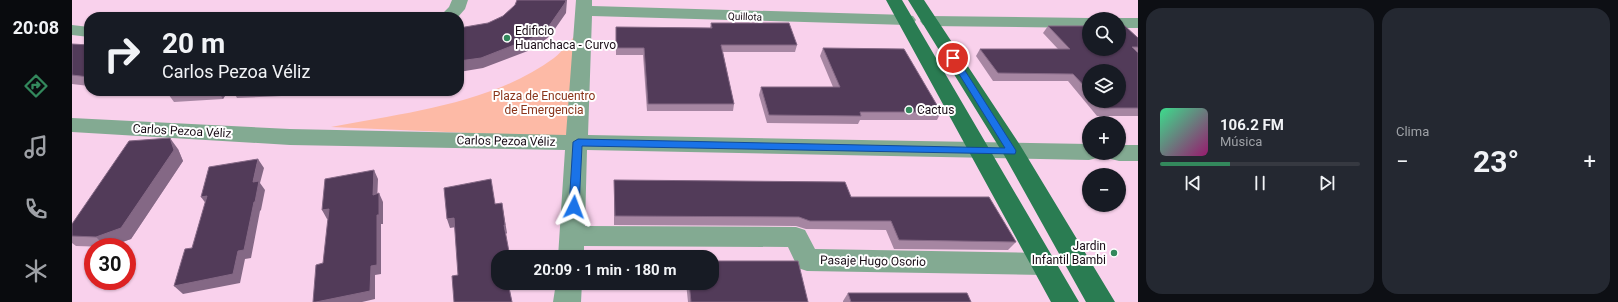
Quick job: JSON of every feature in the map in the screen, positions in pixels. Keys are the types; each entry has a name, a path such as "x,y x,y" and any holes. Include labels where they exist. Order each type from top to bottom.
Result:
{"main road":[{"path":"894,0 907,20 1065,302"},
{"path":"916,0 1012,151 1101,302"}],"street":[{"path":"454,12 457,10 460,0"},
{"path":"572,246 584,5"},
{"name":"Quillota","path":"584,5 907,20"},
{"path":"929,21 1082,23"},
{"path":"1126,23 1138,23"},
{"path":"72,30 84,31"},
{"name":"Carlos Pezoa Véliz","path":"72,125 290,137 1082,152"},
{"path":"1126,152 1138,153"},
{"name":"Pasaje Hugo Osorio","path":"572,246 796,237 807,260 1044,264"},
{"path":"567,302 568,290"}],"green space":[{"name":"Plaza de Encuentro de Emergencia","path":"579,31 573,135 562,137 331,127 447,104 503,86 530,74 554,58 564,49"}],"building":[{"name":"Edificio Huanchaca - Curvo","path":"517,0 566,0 549,26 532,38 481,58 464,60 464,27 488,23 503,16 515,5"},
{"path":"711,23 789,23 797,45 721,45 734,104 648,104 644,48 616,48 616,27 712,28"},
{"path":"1048,26 1082,26 1082,56 1126,56 1126,27 1138,38 1138,47 1132,47 1138,53 1138,108 1126,108 1126,64 1082,64 1082,84 1073,74 998,73 980,49 1070,49"},
{"path":"72,44 84,45 84,76 72,75"},
{"path":"823,48 904,49 941,112 860,112 861,116 769,115 761,87 840,87"},
{"path":"170,138 174,150 121,228 96,237 72,236 72,224 129,141"},
{"path":"258,159 253,182 259,181 255,202 244,250 238,251 233,274 174,286 185,249 192,248 207,196 201,197 209,167"},
{"path":"374,170 373,195 379,193 379,215 377,215 377,265 371,266 370,291 313,302 316,265 323,263 329,209 322,210 325,179"},
{"path":"491,179 495,204 502,203 509,250 491,250 491,290 509,290 512,302 454,302 452,276 458,275 454,218 447,219 444,188"},
{"path":"614,180 845,182 851,197 989,197 1016,242 899,240 891,221 810,221 799,217 615,216"},
{"path":"719,261 798,261 808,302 691,302 690,290 719,290"},
{"path":"848,293 967,293 971,302 851,302"}],"place":[{"name":"Edificio Huanchaca - Curvo","path":"507,38"},
{"name":"Cactus","path":"909,110"},
{"name":"Jardin Infantil Bambi","path":"1114,253"}],"route":[{"path":"574,207 578,142 1012,151 953,58"}]}
